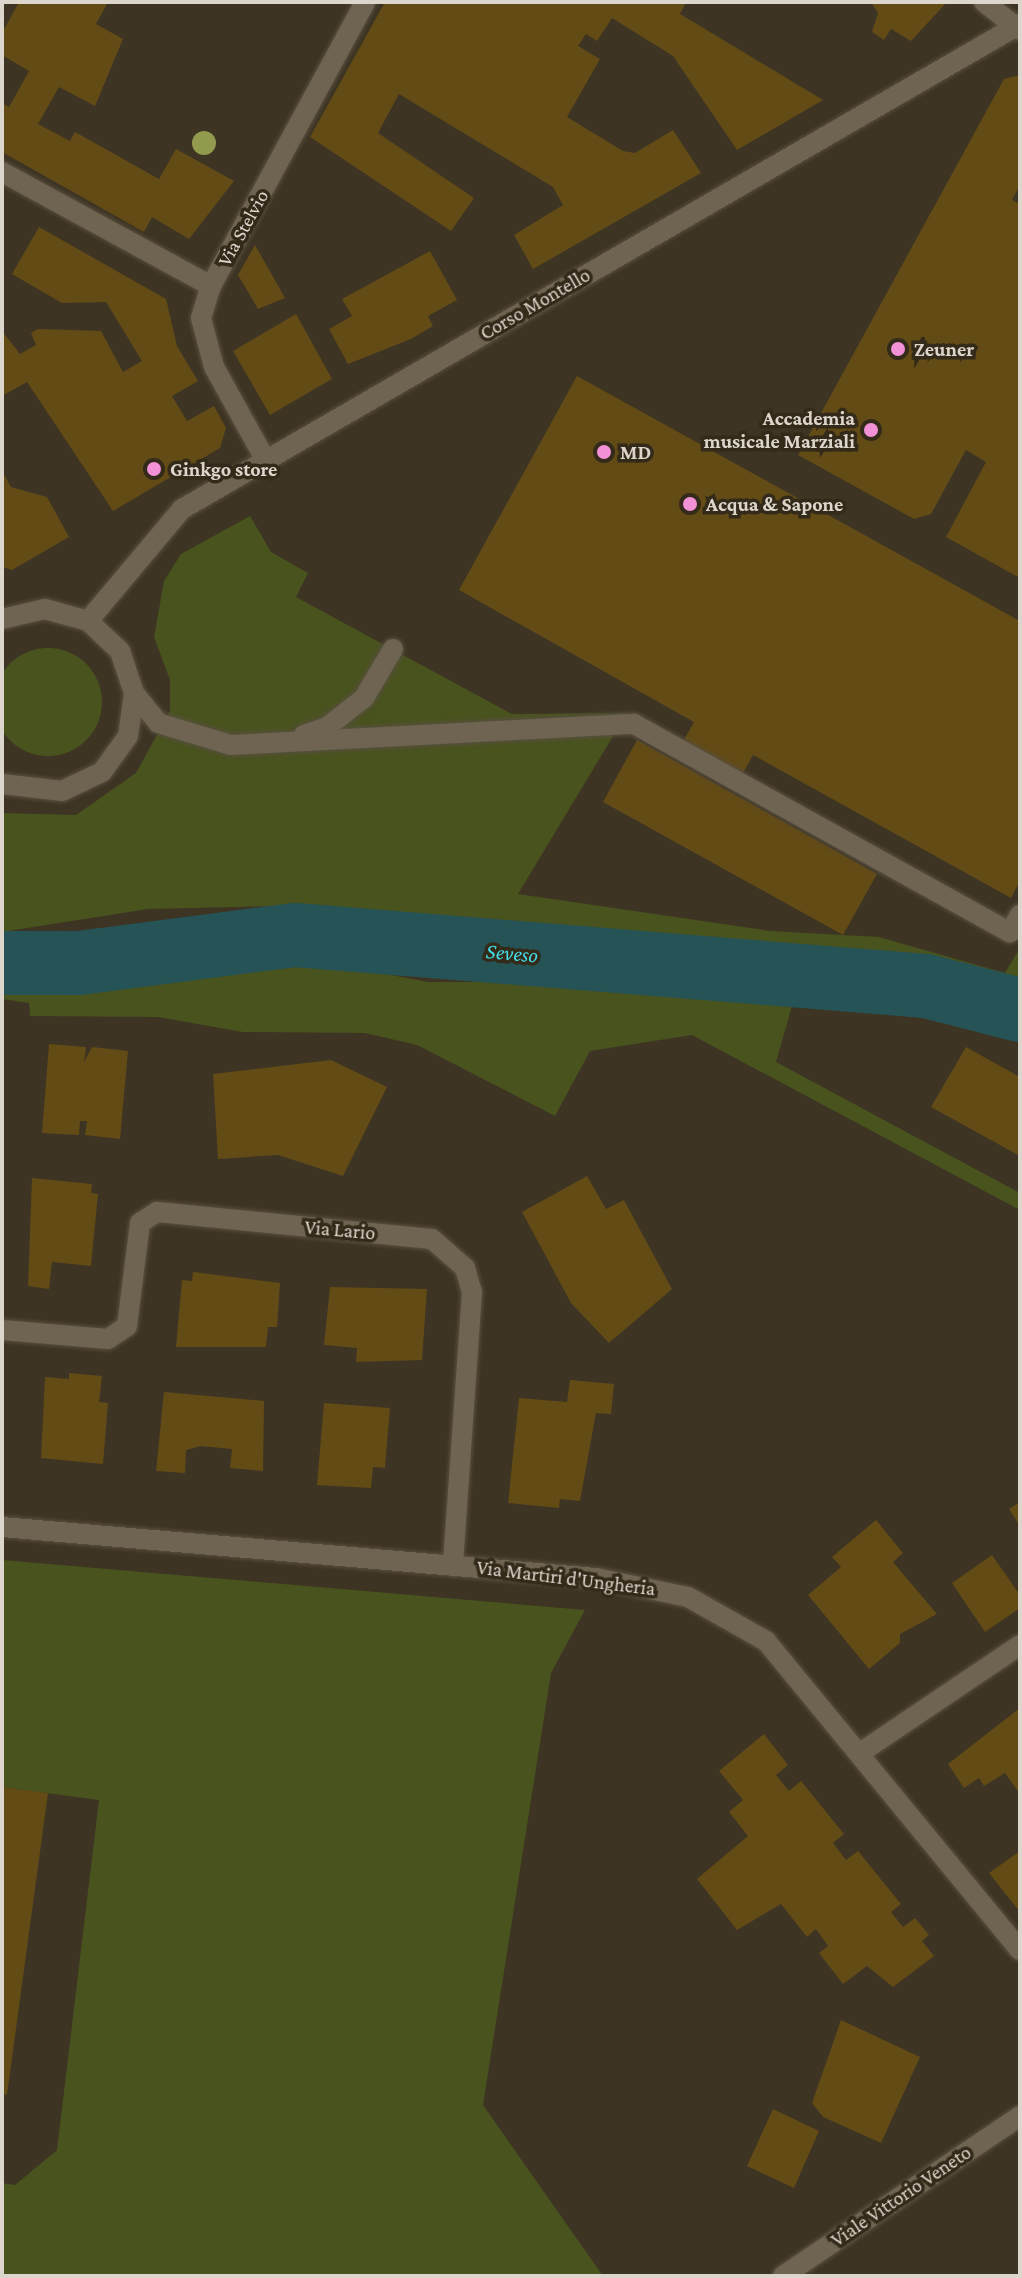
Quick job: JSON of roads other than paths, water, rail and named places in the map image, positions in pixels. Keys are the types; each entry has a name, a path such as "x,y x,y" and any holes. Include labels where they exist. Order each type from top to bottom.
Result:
{"street":[{"name":"Via Stelvio","path":"265,459 204,345 201,318 211,286 365,2"},
{"path":"984,2 1019,28"},
{"name":"Corso Montello","path":"88,621 156,532 265,459 1019,28"},
{"path":"2,172 211,286"},
{"path":"2,619 45,609 88,621 120,651 134,693 158,723 189,738 275,744 634,724 1010,932 1020,915"},
{"path":"275,744 327,727 364,698 393,649"},
{"path":"2,784 62,791 102,772 128,736 134,693"},
{"name":"Via Lario","path":"2,1330 108,1339 127,1326 140,1223 157,1212 432,1239 465,1268 472,1292 453,1566"},
{"name":"Via Martiri d'Ungheria","path":"2,1527 596,1578 688,1597 766,1641 1020,1950"},
{"path":"860,1753 1020,1645"},
{"name":"Viale Vittorio Veneto","path":"783,2276 1020,2116"}],"waterway":[{"name":"Seveso","path":"2,963 79,963 295,935 926,986 1020,1010"}],"place":[{"name":"Zeuner","path":"898,349"},
{"name":"Accademia musicale Marziali","path":"871,430"},
{"name":"MD","path":"604,452"},
{"name":"Ginkgo store","path":"154,469"},
{"name":"Acqua & Sapone","path":"690,504"}]}
